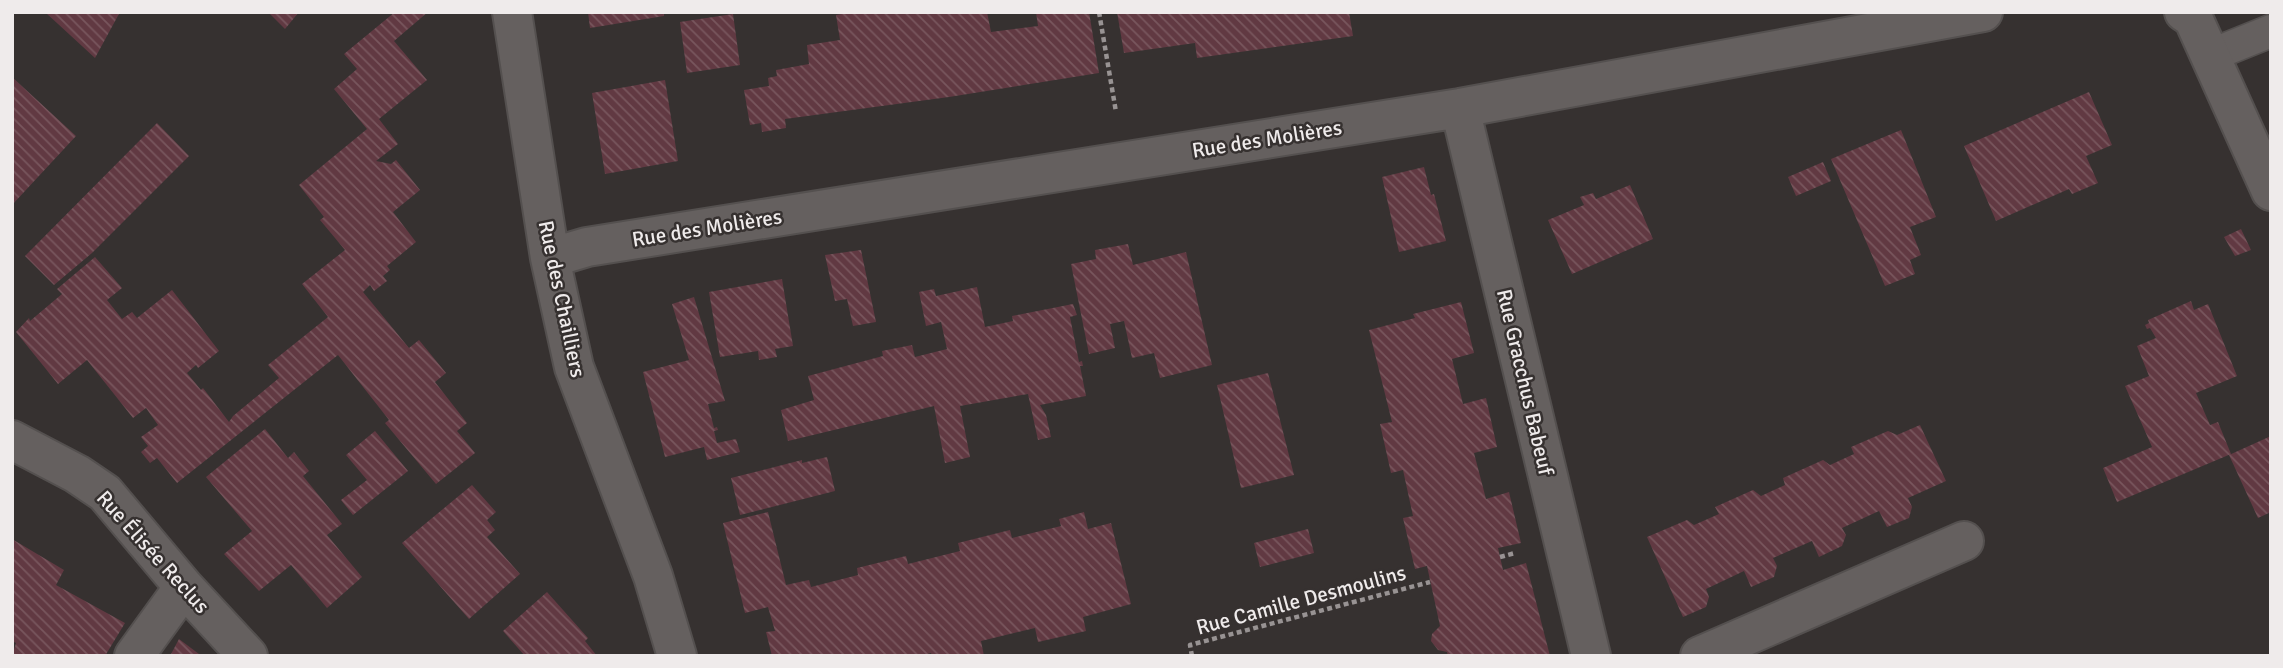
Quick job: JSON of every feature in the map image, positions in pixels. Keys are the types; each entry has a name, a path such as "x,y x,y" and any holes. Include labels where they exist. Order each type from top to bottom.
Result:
{"street":[{"name":"Rue des Chailliers","path":"512,12 550,258 574,367 653,576 677,656"},
{"name":"Rue des Molières","path":"550,258 587,247 1460,108 1983,12"},
{"path":"2184,12 2193,18 2271,191"},
{"name":"Rue Gracchus Babeuf","path":"1460,108 1591,656"},
{"name":"Rue Élisée Reclus","path":"12,440 77,474 105,493 184,587 248,656"},
{"path":"1700,656 1964,541"},
{"path":"134,656 184,587"}],"lane":[{"path":"2210,56 2271,31"}],"path":[{"path":"1099,12 1125,162"},
{"name":"Rue Camille Desmoulins","path":"1192,656 1190,645 1430,582"}],"building":[{"path":"45,12 120,12 95,58"},
{"path":"268,12 299,12 285,29"},
{"path":"395,12 428,12 394,41 427,80 379,119 398,144 376,161 391,164 396,160 420,190 393,212 416,242 387,266 390,270 383,276 387,281 374,291 370,285 363,292 409,348 419,340 446,373 435,382 467,423 457,431 475,453 436,484 385,423 389,420 338,355 177,483 157,458 150,463 141,452 148,446 141,437 158,425 146,408 133,418 87,360 58,384 16,332 29,318 30,321 62,294 57,289 95,257 122,288 107,300 122,319 132,312 137,318 172,290 219,351 198,368 196,365 187,373 201,390 203,388 229,422 279,378 268,365 328,317 302,284 345,250 320,220 324,217 299,185 367,129 334,89 357,69 344,54"},
{"path":"588,12 664,12 664,16 590,28"},
{"path":"853,12 987,12 991,32 1038,26 1036,12 1089,12 1099,73 785,119 786,128 762,132 761,123 750,125 744,90 769,86 768,78 777,76 776,70 809,64 807,45 840,40 836,15"},
{"path":"1117,12 1349,12 1353,36 1197,58 1195,43 1124,53"},
{"path":"733,14 740,65 687,73 680,22"},
{"path":"12,77 76,136 12,205"},
{"path":"665,80 678,161 605,174 592,93"},
{"path":"2089,92 2112,145 2086,156 2098,183 2072,194 2069,189 1996,221 1964,146"},
{"path":"157,123 189,156 92,253 54,285 25,256"},
{"path":"1901,130 1936,217 1910,227 1921,255 1910,260 1915,274 1885,286 1831,159"},
{"path":"1823,162 1831,181 1796,196 1788,177"},
{"path":"1424,167 1446,241 1399,252 1382,177"},
{"path":"1630,185 1653,239 1572,274 1548,220 1584,205 1580,197 1593,193 1596,199"},
{"path":"2241,229 2251,250 2235,256 2224,237"},
{"path":"1128,244 1133,265 1186,252 1212,365 1160,378 1154,353 1132,358 1124,321 1110,324 1115,348 1089,354 1071,264 1096,259 1095,250"},
{"path":"861,250 876,322 853,326 847,299 835,301 825,255"},
{"path":"782,279 793,346 775,349 777,357 759,360 758,351 720,357 709,292"},
{"path":"977,287 985,327 1013,321 1012,316 1073,304 1077,315 1070,317 1079,362 1082,361 1083,366 1080,366 1086,396 1040,405 1046,415 1051,437 1038,440 1028,394 960,406 970,457 945,463 934,406 788,441 781,410 814,400 808,376 883,356 882,351 912,345 915,357 947,349 941,322 926,326 919,292 934,289 936,296"},
{"path":"694,297 725,401 708,404 714,428 717,427 718,430 714,431 717,443 736,439 740,452 707,460 704,447 665,457 643,372 689,360 672,304"},
{"path":"2191,301 2194,310 2208,304 2237,376 2196,393 2210,425 2218,422 2231,454 2117,502 2103,468 2152,447 2125,386 2149,376 2137,346 2156,338 2145,325 2149,323 2148,320"},
{"path":"1461,302 1474,353 1452,359 1463,404 1486,398 1497,447 1474,453 1486,499 1509,492 1521,543 1498,548 1503,570 1526,563 1550,656 1448,656 1447,652 1438,650 1431,641 1432,634 1440,626 1427,566 1415,569 1403,518 1413,516 1403,470 1391,473 1380,424 1392,422 1369,330 1415,318 1413,314"},
{"path":"1268,373 1294,475 1241,488 1217,385"},
{"path":"1920,425 1946,481 1908,498 1912,507 1909,518 1887,527 1879,511 1842,528 1846,535 1842,546 1819,557 1812,541 1773,558 1777,566 1774,577 1751,587 1744,571 1706,589 1709,597 1706,607 1683,617 1647,537 1687,520 1694,525 1719,514 1715,507 1753,490 1761,496 1785,485 1783,478 1823,460 1830,465 1854,454 1851,447 1888,431 1897,435"},
{"path":"265,429 288,458 294,452 309,471 303,476 342,524 327,535 362,577 327,608 291,565 259,591 224,554 252,531 206,477"},
{"path":"375,431 408,471 353,515 341,500 367,480 346,455"},
{"path":"2271,436 2271,512 2258,518 2229,455"},
{"path":"827,457 835,491 740,515 731,478 802,460 802,463"},
{"path":"472,485 496,512 487,520 495,530 487,537 520,574 469,619 402,543"},
{"path":"768,512 786,585 809,580 811,587 858,575 857,568 906,556 908,564 960,551 958,543 1010,530 1012,538 1061,526 1059,519 1084,512 1088,529 1111,523 1131,604 1083,617 1086,631 1038,642 1035,628 981,641 984,656 932,656 931,653 921,656 772,656 766,632 775,631 768,607 745,613 723,523"},
{"path":"1308,529 1314,553 1260,567 1254,543"},
{"path":"12,539 64,570 56,585 125,623 105,656 12,656 16,643 12,641"},
{"path":"547,592 588,638 585,641 597,656 525,656 503,631"},
{"path":"179,639 199,654 170,656"}]}
